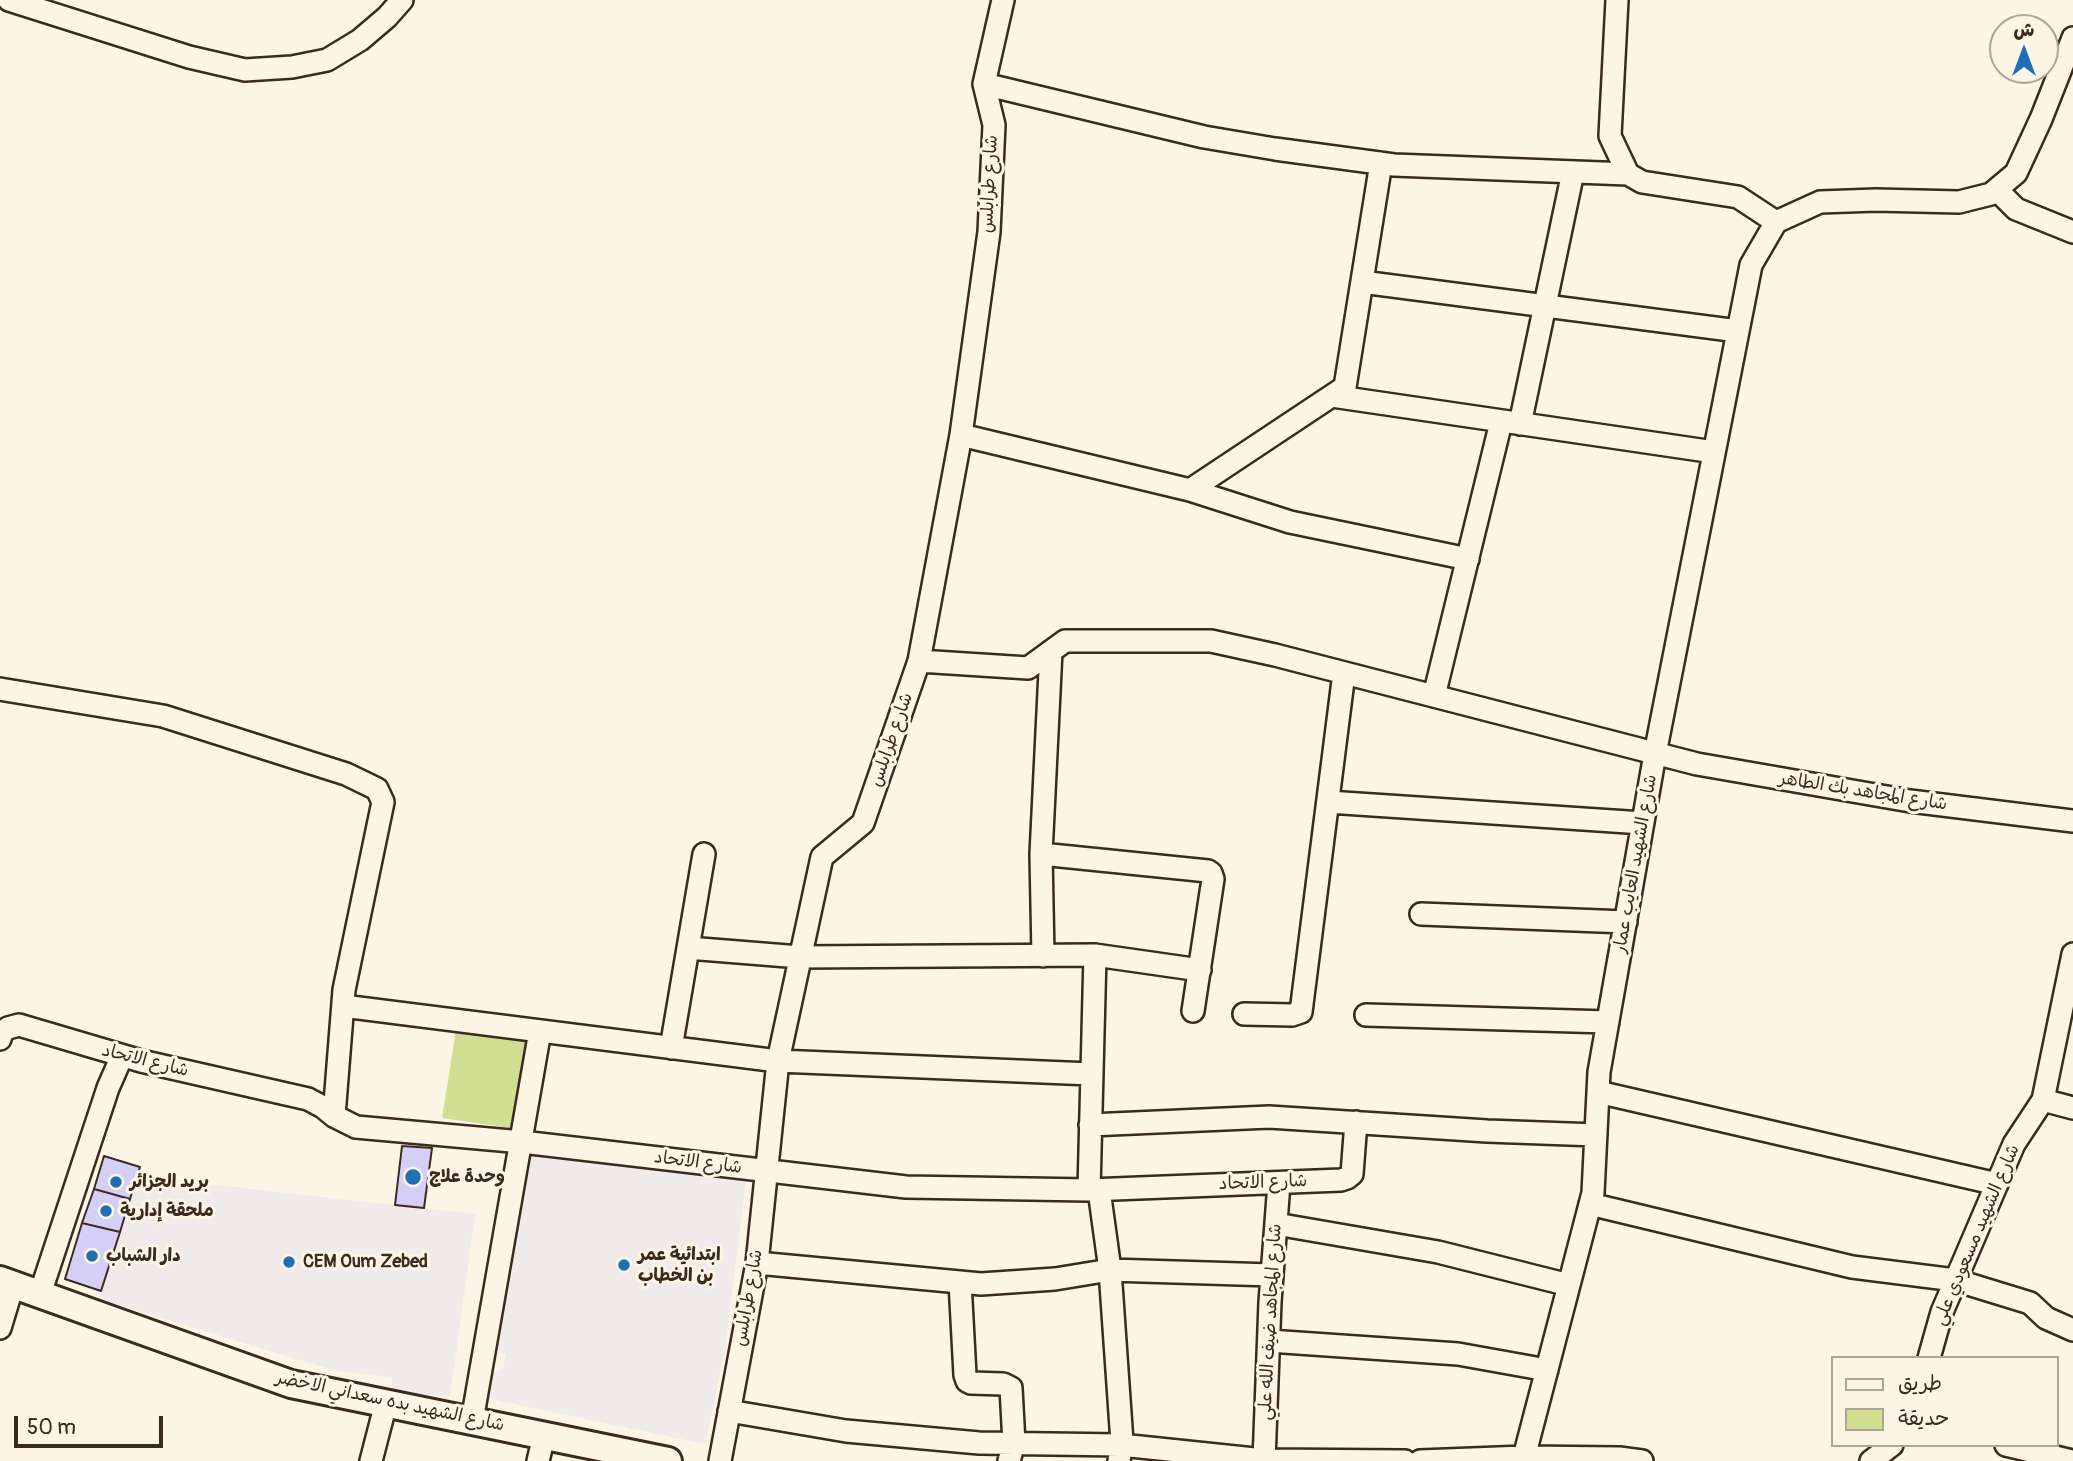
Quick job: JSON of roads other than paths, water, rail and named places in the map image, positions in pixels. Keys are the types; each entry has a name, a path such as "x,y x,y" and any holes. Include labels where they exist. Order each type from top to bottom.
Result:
{"main road":[{"name":"شارع الشهيد بده سعداني الاخضر","path":"6,1282 291,1384 472,1421 541,1448 668,1461"}],"street":[{"path":"9,0 189,57 245,70 292,67 327,60 360,40 402,0"},
{"name":"شارع طرابلس","path":"720,1461 757,1263 778,1061 822,857 863,823 919,661 961,435 989,232 994,125 984,83 1003,0"},
{"path":"1616,0 1610,136 1628,174"},
{"path":"984,83 1204,137 1381,163 1628,174 1642,182 1738,197 1776,222 1820,202 1959,202 1991,194 2016,173 2073,38"},
{"path":"1190,490 1346,387 1381,163"},
{"path":"1434,696 1468,559 1545,305 1573,172"},
{"path":"1997,190 2015,209 2073,232"},
{"name":"شارع الشهيد العايب عمار","path":"1523,1459 1593,1193 1599,1072 1655,754 1751,265 1776,222"},
{"path":"1362,282 1738,331"},
{"path":"1332,396 1714,452"},
{"path":"961,435 1190,490 1290,522 1468,559"},
{"name":"شارع المجاهد بك الطاهر","path":"919,661 1028,668 1065,641 1211,641 1275,654 1697,764 1910,801 2073,821"},
{"path":"1043,956 1041,854 1051,651"},
{"path":"1244,1014 1293,1016 1301,1012 1344,673"},
{"path":"0,689 163,716 346,774 377,789 383,802 344,990 334,1116"},
{"path":"1328,802 1643,823"},
{"path":"671,1048 704,854"},
{"path":"1041,854 1208,871 1213,879 1193,1011"},
{"path":"1421,914 1626,922"},
{"path":"688,948 800,957 1095,956 1200,970"},
{"name":"شارع الشهيد مسعودي علي","path":"1930,1356 1942,1312 2014,1144 2043,1100 2073,954"},
{"path":"1095,956 1090,1125 1094,1190 1110,1270 1120,1453"},
{"path":"343,1006 778,1061 1091,1074"},
{"path":"1366,1016 1608,1022"},
{"name":"شارع الاتحاد","path":"4,1033 19,1025 122,1056 285,1093 323,1107 356,1127 522,1142 906,1187 1094,1190 1341,1180 1352,1174 1356,1122"},
{"path":"472,1421 540,1031"},
{"path":"40,1294 108,1088 122,1056"},
{"path":"1598,1092 1997,1184"},
{"path":"2043,1100 2073,1108"},
{"path":"1090,1125 1269,1117 1596,1135"},
{"name":"شارع المجاهد ضيف الله علي","path":"1264,1460 1279,1183"},
{"path":"1590,1203 1852,1268 1955,1280 2030,1303 2046,1318 2073,1330"},
{"path":"1276,1224 1438,1252 1569,1285"},
{"path":"757,1263 981,1284 1055,1279 1110,1270 1272,1275"},
{"path":"0,1328 6,1282"},
{"path":"960,1282 965,1375 971,1383 1003,1384 1012,1388 1011,1452"},
{"path":"1269,1341 1458,1354 1547,1370"},
{"path":"371,1461 386,1403"},
{"path":"729,1411 846,1431 979,1443 1011,1452 1120,1453 1264,1460 1405,1461"},
{"path":"1871,1461 1889,1447"},
{"path":"2014,1447 2071,1461"},
{"path":"1420,1461 1642,1461"}],"place":[{"name":"وحدة علاج","path":"413,1177"},
{"name":"بريد الجزائر","path":"116,1182"},
{"name":"ملحقة إدارية","path":"106,1211"},
{"name":"دار الشباب","path":"92,1256"},
{"name":"CEM Oum Zebed","path":"289,1262"},
{"name":"ابتدائية عمر بن الخطاب","path":"624,1265"}]}
